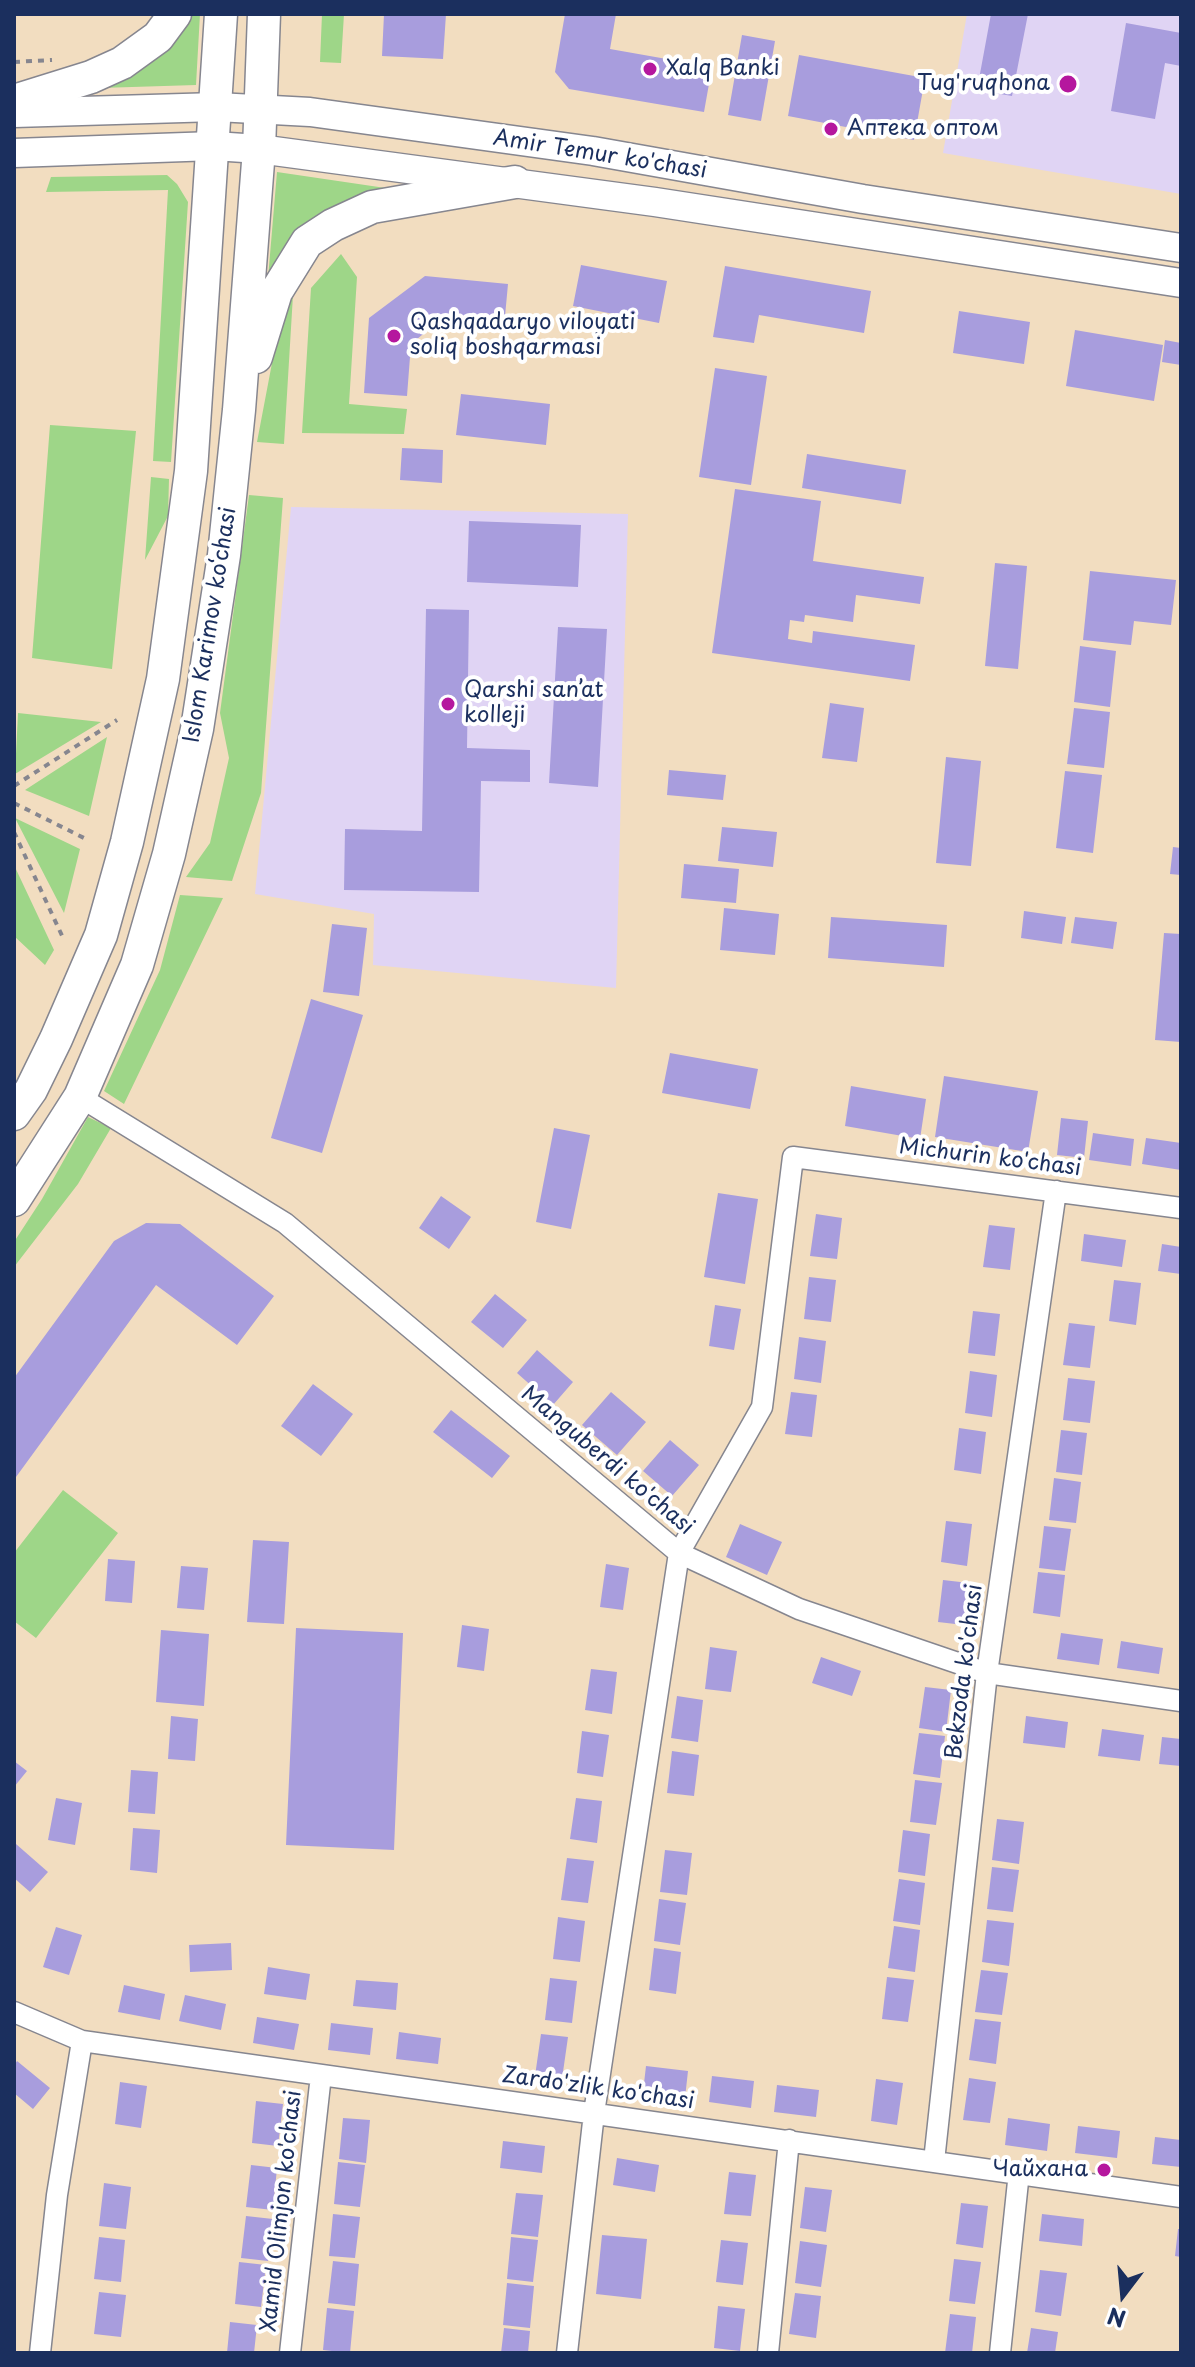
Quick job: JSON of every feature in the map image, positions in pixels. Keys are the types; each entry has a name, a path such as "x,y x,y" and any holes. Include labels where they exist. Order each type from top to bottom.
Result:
{"main road":[{"path":"14,101 91,77 122,63 158,37 175,14"},
{"name":"Islom Karimov ko‘chasi","path":"14,1114 31,1090 56,1039 101,935 127,842 161,693 191,471 221,14"},
{"name":"Islom Karimov ko‘chasi","path":"14,1200 80,1097 137,965 169,854 197,729 224,555 239,410 259,149 264,14"},
{"name":"Amir Temur ko'chasi","path":"14,113 259,107 593,151 863,199 1181,248"},
{"name":"Amir Temur ko'chasi","path":"14,153 214,146 259,149 515,182 1181,283"},
{"path":"239,410 276,292 307,242 333,225 372,207 515,182"}],"street":[{"name":"Manguberdi ko'chasi","path":"80,1097 285,1223 679,1553 799,1609 987,1673 1181,1701"},
{"name":"Michurin ko'chasi","path":"679,1553 762,1407 793,1157 1181,1208"},
{"name":"Bekzoda ko'chasi","path":"934,2161 987,1673 1056,1191"},
{"path":"567,2353 594,2113 679,1553"},
{"name":"Zardo'zlik ko'chasi","path":"14,2012 82,2041 1181,2197"},
{"path":"40,2353 57,2195 82,2041"},
{"name":"Xamid Olimjon ko'chasi","path":"290,2353 321,2075"},
{"path":"768,2353 789,2140"},
{"path":"1000,2353 1019,2172"}],"path":[{"path":"14,786 117,720"},
{"path":"14,803 88,840"},
{"path":"14,832 64,940"}],"shaded area":[{"name":"Tug'ruqhona","path":"967,14 1181,14 1181,194 943,153"},
{"name":"Qarshi san’at kolleji","path":"291,507 628,514 616,988 373,965 374,914 255,894"}],"green space":[{"path":"190,14 200,14 196,85 100,88"},
{"path":"322,14 344,14 341,63 320,62"},
{"path":"277,172 399,190 267,290"},
{"path":"167,175 188,202 171,462 153,461 168,190 46,192 51,177"},
{"path":"341,254 357,277 349,404 407,409 404,434 302,433 311,288"},
{"path":"293,295 284,444 257,442 280,321"},
{"path":"50,425 136,431 112,669 32,658"},
{"path":"151,477 169,479 168,516 145,560"},
{"path":"249,495 283,498 261,793 232,881 186,877 210,843 229,758 220,713"},
{"path":"18,713 101,722 15,774"},
{"path":"107,737 89,816 25,790"},
{"path":"15,818 80,849 64,913"},
{"path":"14,865 54,950 45,965 14,936"},
{"path":"180,895 223,898 124,1104 104,1091 160,970"},
{"path":"88,1117 111,1128 78,1184 14,1267 14,1242"},
{"path":"63,1490 118,1533 36,1638 14,1621 14,1553"}],"building":[{"path":"384,14 446,14 443,59 382,56"},
{"path":"565,14 616,14 610,49 712,67 704,112 569,89 555,72"},
{"path":"991,14 1028,14 1012,96 977,90"},
{"path":"1126,23 1181,33 1181,66 1165,63 1155,119 1111,111"},
{"path":"742,35 775,41 761,121 728,115"},
{"path":"799,55 925,78 914,140 788,116"},
{"path":"581,265 667,281 659,323 573,306"},
{"path":"725,266 871,291 864,333 759,315 754,343 713,337"},
{"name":"Qashqadaryo viloyati soliq boshqarmasi","path":"425,276 508,284 504,327 439,321 411,344 407,396 364,393 369,318"},
{"path":"959,311 1030,322 1024,364 953,353"},
{"path":"1075,330 1163,345 1154,401 1066,386"},
{"path":"1165,340 1181,343 1181,365 1162,362"},
{"path":"715,368 767,376 751,485 699,477"},
{"path":"461,394 550,404 546,445 456,435"},
{"path":"402,448 443,450 442,483 400,480"},
{"path":"807,454 906,470 901,504 802,488"},
{"path":"735,489 821,501 813,561 924,577 920,604 856,595 853,622 805,615 804,622 790,620 788,639 812,643 813,631 915,645 910,681 712,653"},
{"path":"469,521 581,525 578,587 467,582"},
{"path":"995,563 1027,566 1018,669 985,666"},
{"path":"1090,571 1176,580 1171,625 1134,621 1131,645 1083,640"},
{"path":"426,609 469,610 467,748 530,750 530,782 481,781 479,892 344,890 345,829 422,831"},
{"path":"558,627 607,629 598,787 549,783"},
{"path":"1080,646 1116,651 1110,707 1074,702"},
{"path":"830,703 864,708 857,762 822,758"},
{"path":"1074,708 1110,712 1104,768 1067,764"},
{"path":"946,757 981,761 971,866 936,863"},
{"path":"669,770 726,775 723,800 667,795"},
{"path":"1065,771 1102,775 1093,853 1056,848"},
{"path":"722,827 777,832 773,867 718,861"},
{"path":"1173,847 1181,848 1181,875 1170,874"},
{"path":"684,864 739,869 736,903 681,898"},
{"path":"724,908 779,914 775,955 720,950"},
{"path":"1024,911 1066,917 1062,944 1021,938"},
{"path":"831,917 947,925 944,967 828,958"},
{"path":"1075,917 1117,922 1113,949 1071,943"},
{"path":"332,924 367,928 359,996 323,992"},
{"path":"1164,933 1181,934 1181,1042 1155,1040"},
{"path":"311,999 363,1015 322,1153 271,1138"},
{"path":"670,1053 758,1069 750,1109 662,1093"},
{"path":"944,1076 1038,1091 1028,1152 935,1137"},
{"path":"851,1086 926,1099 920,1139 845,1126"},
{"path":"1061,1118 1088,1121 1084,1158 1057,1155"},
{"path":"554,1128 590,1135 571,1229 536,1222"},
{"path":"1093,1133 1134,1139 1131,1166 1089,1160"},
{"path":"1146,1138 1181,1143 1181,1170 1142,1164"},
{"path":"718,1193 758,1199 745,1284 704,1277"},
{"path":"441,1196 471,1217 449,1249 419,1228"},
{"path":"816,1214 842,1218 837,1259 810,1256"},
{"path":"146,1223 180,1224 274,1296 237,1345 156,1285 16,1477 14,1378 114,1241"},
{"path":"989,1225 1015,1228 1010,1270 983,1267"},
{"path":"1084,1234 1126,1240 1122,1267 1081,1261"},
{"path":"1162,1244 1181,1247 1181,1274 1158,1271"},
{"path":"809,1277 836,1280 831,1322 804,1319"},
{"path":"1114,1280 1141,1283 1136,1325 1109,1321"},
{"path":"495,1294 527,1320 503,1348 471,1322"},
{"path":"715,1305 741,1309 734,1350 709,1346"},
{"path":"973,1311 1000,1314 995,1356 968,1353"},
{"path":"1069,1323 1095,1326 1090,1368 1063,1365"},
{"path":"799,1337 826,1341 821,1383 794,1379"},
{"path":"537,1350 573,1382 553,1405 517,1373"},
{"path":"970,1371 997,1375 992,1417 965,1413"},
{"path":"1068,1378 1095,1381 1090,1423 1063,1420"},
{"path":"313,1384 353,1414 321,1456 281,1426"},
{"path":"611,1392 646,1422 617,1455 582,1425"},
{"path":"791,1392 817,1395 812,1437 785,1434"},
{"path":"451,1410 510,1456 492,1478 433,1432"},
{"path":"959,1428 986,1432 981,1474 954,1470"},
{"path":"1061,1430 1087,1433 1082,1475 1056,1472"},
{"path":"670,1440 699,1465 672,1496 643,1471"},
{"path":"1054,1478 1081,1482 1076,1523 1049,1520"},
{"path":"946,1521 972,1524 967,1566 941,1562"},
{"path":"740,1524 782,1542 767,1575 726,1557"},
{"path":"1044,1526 1071,1529 1065,1571 1039,1568"},
{"path":"253,1540 289,1542 284,1624 247,1622"},
{"path":"108,1559 135,1561 132,1603 105,1601"},
{"path":"606,1564 629,1568 623,1610 600,1607"},
{"path":"181,1566 208,1568 204,1610 177,1608"},
{"path":"1038,1572 1065,1575 1060,1617 1033,1613"},
{"path":"943,1580 969,1583 964,1625 938,1622"},
{"path":"462,1625 489,1629 484,1671 457,1667"},
{"path":"296,1628 403,1633 394,1850 286,1845"},
{"path":"161,1630 209,1634 204,1706 156,1702"},
{"path":"1061,1633 1103,1639 1099,1665 1057,1659"},
{"path":"1121,1641 1163,1648 1159,1674 1117,1668"},
{"path":"710,1647 737,1651 731,1692 705,1689"},
{"path":"821,1657 861,1671 852,1696 812,1683"},
{"path":"591,1669 617,1672 612,1714 585,1710"},
{"path":"925,1687 951,1690 946,1732 919,1728"},
{"path":"677,1696 703,1700 698,1742 671,1738"},
{"path":"171,1716 198,1719 195,1761 168,1759"},
{"path":"1026,1716 1068,1722 1065,1748 1023,1743"},
{"path":"1102,1729 1144,1735 1140,1761 1098,1756"},
{"path":"582,1731 609,1735 603,1777 577,1773"},
{"path":"919,1733 945,1736 940,1778 913,1774"},
{"path":"1162,1737 1181,1739 1181,1766 1159,1764"},
{"path":"672,1751 699,1755 694,1796 667,1793"},
{"path":"14,1761 27,1771 14,1787"},
{"path":"131,1770 158,1772 155,1814 128,1812"},
{"path":"915,1780 942,1783 936,1825 910,1822"},
{"path":"56,1798 82,1803 75,1845 48,1840"},
{"path":"576,1798 602,1801 597,1843 570,1839"},
{"path":"997,1819 1024,1822 1019,1864 992,1860"},
{"path":"133,1828 160,1830 157,1873 130,1870"},
{"path":"903,1830 930,1834 925,1876 898,1872"},
{"path":"16,1844 48,1872 30,1892 14,1878"},
{"path":"665,1850 692,1853 687,1895 660,1892"},
{"path":"567,1858 594,1861 588,1903 561,1900"},
{"path":"992,1867 1019,1870 1013,1912 987,1909"},
{"path":"899,1879 925,1883 920,1925 893,1921"},
{"path":"659,1899 686,1903 680,1945 654,1941"},
{"path":"558,1917 585,1921 580,1962 553,1959"},
{"path":"987,1920 1014,1923 1009,1966 982,1962"},
{"path":"894,1926 920,1930 915,1972 888,1968"},
{"path":"56,1927 82,1935 69,1975 43,1967"},
{"path":"231,1943 232,1970 190,1972 189,1945"},
{"path":"654,1948 681,1952 676,1994 649,1990"},
{"path":"268,1967 310,1974 306,2000 264,1994"},
{"path":"981,1970 1008,1973 1002,2015 975,2012"},
{"path":"887,1977 914,1980 908,2022 882,2019"},
{"path":"550,1978 577,1981 572,2023 545,2020"},
{"path":"356,1980 398,1983 396,2010 353,2006"},
{"path":"124,1985 165,1994 160,2020 118,2012"},
{"path":"185,1995 226,2004 221,2030 179,2021"},
{"path":"257,2017 299,2024 294,2050 253,2043"},
{"path":"975,2019 1001,2022 996,2064 969,2060"},
{"path":"331,2023 373,2028 370,2055 328,2050"},
{"path":"399,2032 441,2038 438,2064 396,2059"},
{"path":"541,2034 568,2037 562,2079 535,2076"},
{"path":"17,2061 50,2088 33,2109 14,2093 14,2066"},
{"path":"646,2066 688,2071 685,2098 643,2092"},
{"path":"712,2076 754,2081 751,2108 709,2102"},
{"path":"969,2078 996,2082 990,2123 963,2120"},
{"path":"876,2079 903,2083 897,2125 871,2121"},
{"path":"120,2082 147,2086 141,2128 115,2124"},
{"path":"777,2085 819,2090 816,2117 774,2112"},
{"path":"256,2101 283,2104 278,2146 252,2143"},
{"path":"343,2118 370,2120 366,2163 339,2159"},
{"path":"1008,2118 1050,2124 1047,2151 1005,2145"},
{"path":"1078,2126 1120,2131 1117,2158 1075,2153"},
{"path":"1155,2137 1181,2140 1181,2167 1152,2164"},
{"path":"503,2141 545,2146 542,2173 500,2168"},
{"path":"617,2158 659,2165 655,2192 613,2185"},
{"path":"338,2162 365,2165 360,2207 334,2204"},
{"path":"251,2165 277,2168 273,2210 246,2207"},
{"path":"729,2172 756,2175 751,2216 724,2214"},
{"path":"104,2183 131,2187 126,2229 99,2226"},
{"path":"805,2187 832,2190 826,2232 800,2228"},
{"path":"516,2193 543,2195 538,2237 511,2234"},
{"path":"961,2203 988,2206 983,2248 956,2244"},
{"path":"333,2214 360,2217 355,2258 329,2256"},
{"path":"1042,2214 1084,2219 1082,2246 1039,2241"},
{"path":"246,2216 273,2219 268,2261 241,2258"},
{"path":"1178,2229 1181,2229 1181,2257 1175,2256"},
{"path":"602,2235 647,2239 641,2299 596,2294"},
{"path":"99,2237 125,2240 121,2282 94,2279"},
{"path":"511,2237 538,2240 533,2282 507,2279"},
{"path":"721,2240 748,2243 743,2285 716,2282"},
{"path":"800,2241 827,2245 821,2287 795,2283"},
{"path":"954,2259 981,2262 975,2304 949,2301"},
{"path":"333,2261 359,2264 355,2306 328,2303"},
{"path":"239,2262 266,2265 261,2307 235,2304"},
{"path":"1040,2270 1067,2273 1061,2316 1035,2312"},
{"path":"507,2283 534,2286 530,2328 503,2325"},
{"path":"99,2292 126,2295 121,2337 94,2334"},
{"path":"795,2293 821,2296 816,2338 789,2334"},
{"path":"718,2306 745,2309 740,2351 714,2348"},
{"path":"327,2308 354,2311 350,2353 323,2350"},
{"path":"950,2314 976,2317 972,2353 945,2353"},
{"path":"230,2322 257,2325 254,2353 227,2353"},
{"path":"504,2328 530,2331 528,2353 501,2353"},
{"path":"1031,2328 1058,2332 1055,2353 1027,2353"}],"place":[{"name":"Xalq Banki","path":"650,69"},
{"name":"Tug'ruqhona","path":"1068,84"},
{"name":"Аптека оптом","path":"831,129"},
{"name":"Qashqadaryo viloyati soliq boshqarmasi","path":"394,336"},
{"name":"Qarshi san’at kolleji","path":"448,704"},
{"name":"Чайхана","path":"1104,2170"}]}
